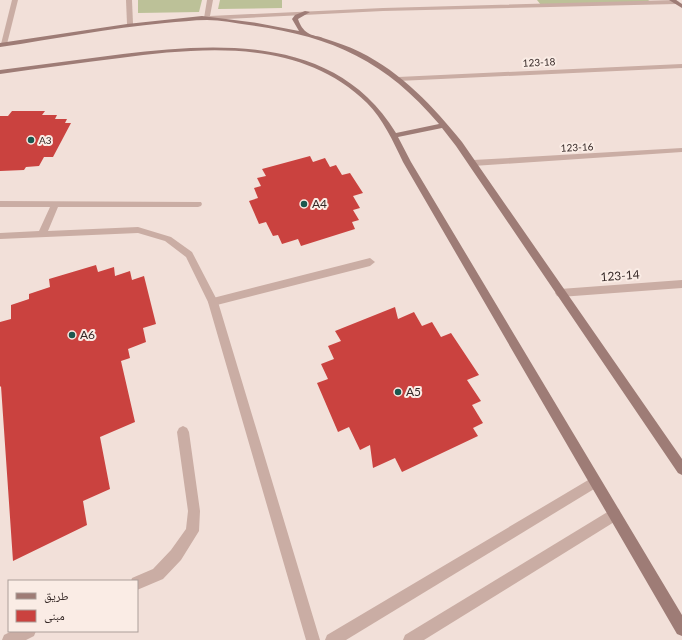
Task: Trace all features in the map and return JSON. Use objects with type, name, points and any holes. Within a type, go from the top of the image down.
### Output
[{"type":"street","points":[[15,0],[2,44],[130,24],[377,7],[534,7],[674,1],[682,6]]},
{"type":"street","points":[[129,0],[130,24]]},
{"type":"street","points":[[207,18],[210,0]]},
{"type":"street","points":[[528,0],[534,7]]},
{"type":"street","points":[[307,12],[296,16],[295,19],[299,28],[308,35]]},
{"type":"street","points":[[207,18],[261,24],[308,35],[363,56],[398,79],[444,125],[473,163],[560,294],[682,469]]},
{"type":"street","points":[[0,72],[172,49],[214,48],[261,52],[285,56],[309,64],[343,80],[372,104],[394,136],[411,168],[682,629]]},
{"type":"street","name":"123-18","points":[[398,79],[682,66]]},
{"type":"street","points":[[394,136],[444,125]]},
{"type":"street","name":"123-16","points":[[473,163],[682,150]]},
{"type":"street","points":[[0,204],[198,204]]},
{"type":"street","points":[[42,234],[55,205]]},
{"type":"street","points":[[0,236],[138,230],[168,239],[189,255],[212,302],[313,640]]},
{"type":"street","points":[[212,302],[370,262]]},
{"type":"street","name":"123-14","points":[[560,294],[682,284]]},
{"type":"street","points":[[138,583],[158,574],[176,555],[192,531],[194,511],[183,432]]},
{"type":"street","points":[[332,640],[595,482]]},
{"type":"street","points":[[410,640],[614,514]]},
{"type":"street","points":[[9,640],[27,632]]},
{"type":"green space","points":[[138,0],[202,0],[199,12],[138,13]]},
{"type":"green space","points":[[220,0],[282,0],[282,8],[218,9]]},
{"type":"green space","points":[[537,0],[648,0],[651,2],[541,5]]},
{"type":"building","name":"A3","points":[[12,111],[45,111],[42,115],[57,115],[55,119],[67,119],[65,123],[71,123],[53,157],[44,157],[39,166],[26,167],[24,170],[0,171],[0,116],[8,116]]},
{"type":"building","name":"A4","points":[[310,156],[313,162],[325,158],[330,167],[336,165],[342,175],[350,173],[363,193],[353,196],[360,208],[353,210],[359,220],[352,222],[355,229],[301,246],[298,239],[282,244],[278,235],[273,236],[266,222],[259,224],[249,201],[258,198],[254,188],[261,186],[257,178],[266,176],[262,169]]},
{"type":"building","points":[[96,265],[98,272],[114,267],[115,276],[130,271],[132,280],[144,276],[156,324],[143,328],[146,342],[128,349],[130,358],[121,361],[135,422],[100,437],[110,489],[83,501],[87,525],[13,561],[1,386],[0,387],[0,322],[11,319],[11,305],[29,299],[29,294],[50,287],[49,279]]},
{"type":"building","name":"A5","points":[[395,307],[398,319],[414,312],[422,326],[432,322],[441,337],[451,333],[479,375],[467,380],[481,401],[472,405],[483,423],[473,428],[478,436],[402,472],[395,458],[373,468],[370,445],[360,450],[349,427],[338,432],[317,383],[328,379],[321,364],[334,359],[328,346],[341,341],[335,331]]},
{"type":"place","name":"A3","points":[[31,140]]},
{"type":"place","name":"A4","points":[[304,204]]},
{"type":"place","name":"A6","points":[[72,335]]},
{"type":"place","name":"A5","points":[[398,392]]}]
